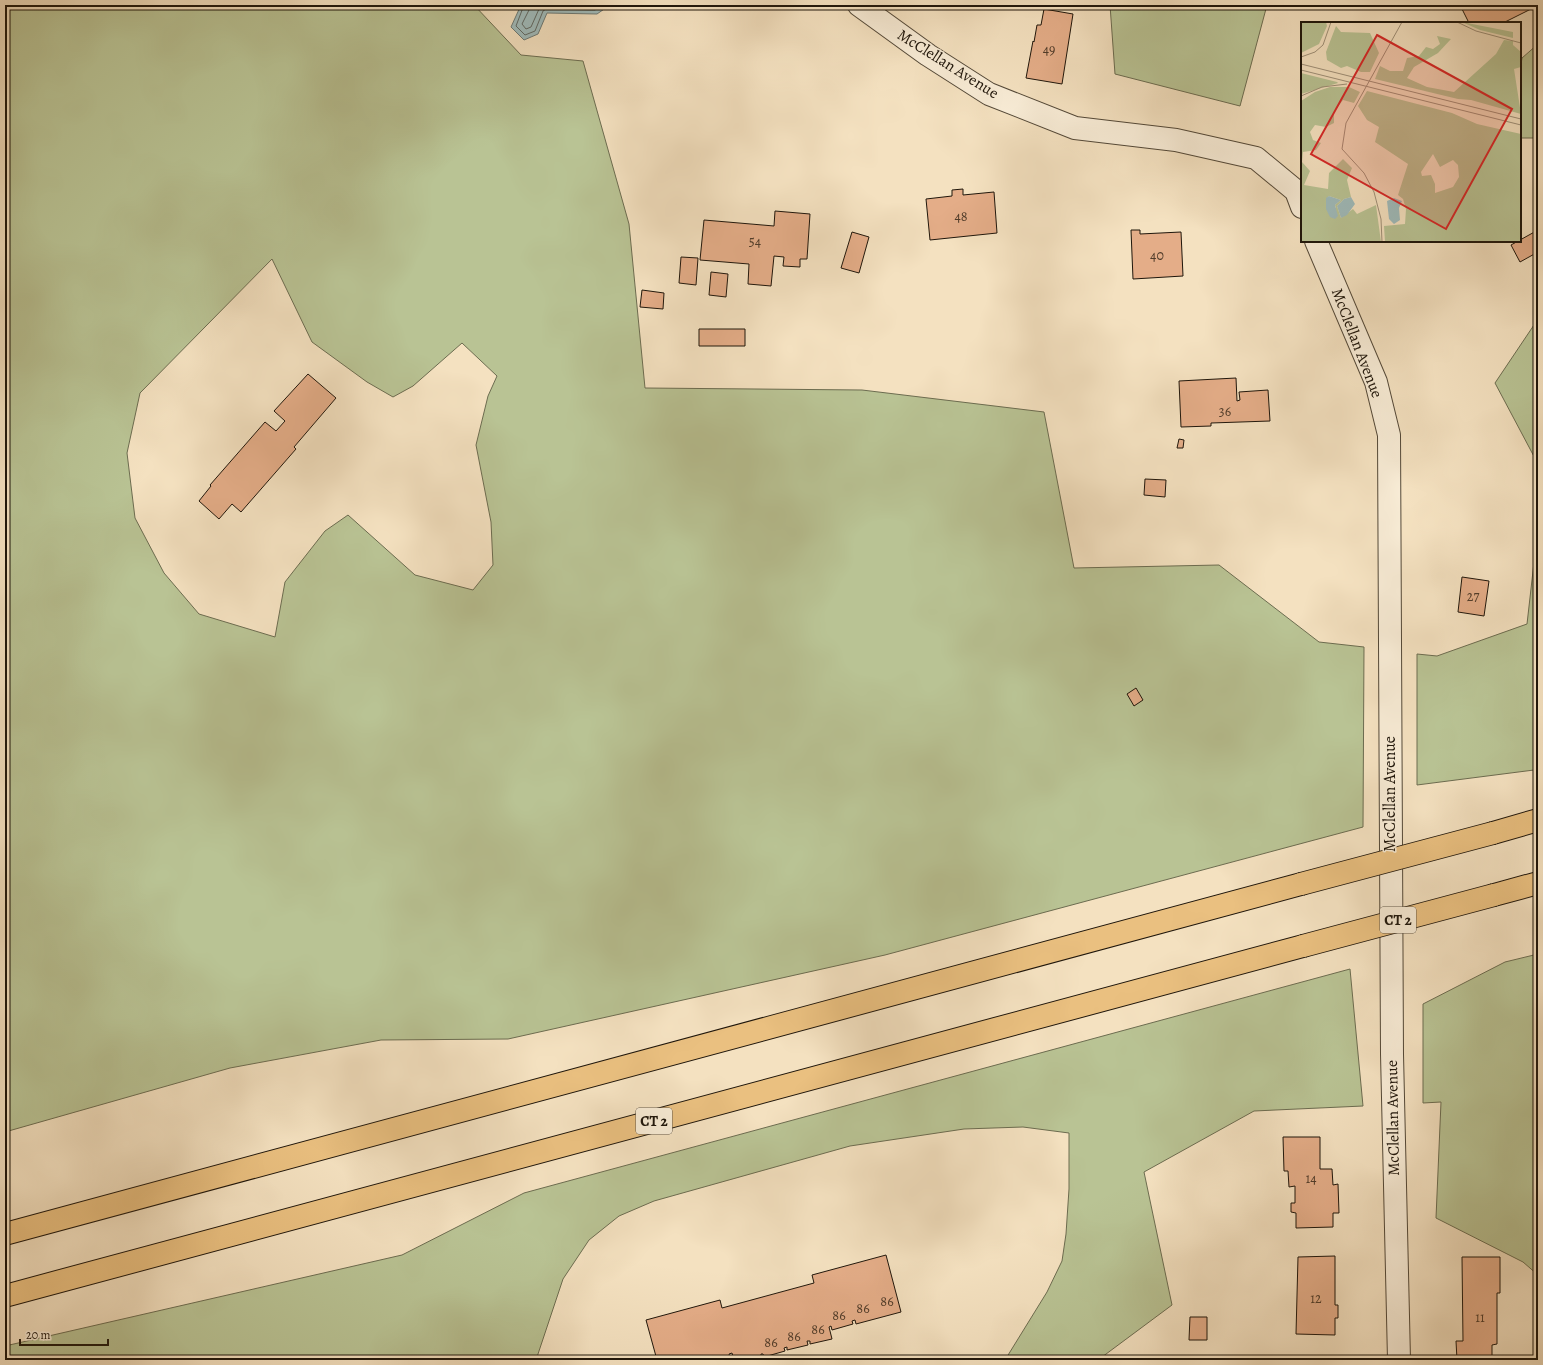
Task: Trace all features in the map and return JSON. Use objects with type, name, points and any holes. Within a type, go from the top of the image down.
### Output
[{"type":"highway","points":[[1497,832],[1538,808]]},
{"type":"highway","points":[[5,1234],[1538,820]]},
{"type":"highway","name":"CT 2","points":[[5,1296],[1538,883]]},
{"type":"street","name":"McClellan Avenue","points":[[859,5],[928,55],[989,94],[1075,128],[1176,140],[1256,158],[1296,191],[1301,204]]},
{"type":"street","name":"McClellan Avenue","points":[[1316,242],[1376,382],[1388,435],[1392,1046],[1399,1360]]},
{"type":"green space","points":[[5,5],[474,5],[521,55],[583,61],[629,224],[645,388],[862,390],[1044,412],[1074,568],[1219,565],[1319,642],[1364,647],[1363,827],[885,955],[508,1039],[381,1040],[230,1068],[5,1132]],"holes":[[[272,259],[312,342],[367,382],[393,397],[413,386],[462,343],[497,376],[488,396],[476,445],[491,522],[493,565],[473,590],[415,575],[348,515],[325,531],[285,582],[275,637],[199,614],[164,573],[135,518],[127,453],[140,393]]]},
{"type":"green space","points":[[1110,5],[1267,5],[1240,106],[1115,74]]},
{"type":"green space","points":[[1538,44],[1538,138],[1521,138],[1522,58]]},
{"type":"green space","points":[[1538,319],[1538,464],[1495,383]]},
{"type":"green space","points":[[1538,527],[1538,767],[1534,770],[1417,785],[1417,654],[1437,656],[1527,624]]},
{"type":"green space","points":[[1538,954],[1538,1275],[1523,1262],[1436,1218],[1441,1102],[1423,1103],[1423,1004],[1505,962]]},
{"type":"green space","points":[[1350,969],[1363,1106],[1254,1111],[1144,1172],[1172,1305],[1098,1360],[1005,1360],[1047,1292],[1062,1261],[1066,1234],[1069,1189],[1069,1133],[1023,1127],[964,1129],[850,1146],[654,1201],[619,1216],[589,1240],[563,1279],[536,1360],[5,1360],[5,1346],[402,1255],[524,1193]]},
{"type":"water","points":[[521,5],[610,5],[597,14],[547,13],[538,34],[524,40],[511,27]]},
{"type":"building","points":[[1460,5],[1529,5],[1531,9],[1505,22],[1468,22]]},
{"type":"building","points":[[1044,9],[1073,14],[1062,84],[1026,78],[1037,25],[1041,25]]},
{"type":"building","points":[[963,189],[963,195],[994,192],[997,233],[930,240],[926,199],[952,196],[952,190]]},
{"type":"building","points":[[775,211],[810,214],[807,259],[800,259],[800,267],[783,266],[784,257],[774,256],[771,286],[748,284],[749,264],[700,260],[704,220],[774,226]]},
{"type":"building","points":[[1131,230],[1140,230],[1140,234],[1181,232],[1183,276],[1133,279]]},
{"type":"building","points":[[1538,230],[1538,252],[1520,262],[1511,245],[1516,242],[1521,242],[1521,239]]},
{"type":"building","points":[[852,232],[869,237],[859,273],[841,268]]},
{"type":"building","points":[[681,257],[698,258],[696,285],[679,283]]},
{"type":"building","points":[[711,272],[728,274],[726,297],[709,295]]},
{"type":"building","points":[[642,290],[664,293],[663,309],[640,307]]},
{"type":"building","points":[[699,329],[745,329],[745,346],[699,346]]},
{"type":"building","points":[[308,374],[336,398],[294,447],[296,449],[241,512],[232,504],[219,519],[199,501],[211,486],[210,485],[265,422],[276,431],[285,421],[274,411]]},
{"type":"building","points":[[1236,378],[1237,401],[1240,400],[1239,392],[1268,390],[1270,421],[1211,423],[1211,426],[1181,427],[1179,381]]},
{"type":"building","points":[[1179,439],[1184,440],[1183,448],[1177,448]]},
{"type":"building","points":[[1145,479],[1166,480],[1165,497],[1144,495]]},
{"type":"building","points":[[1462,577],[1489,581],[1484,616],[1458,612]]},
{"type":"building","points":[[1136,688],[1143,700],[1134,706],[1127,694]]},
{"type":"building","points":[[1283,1137],[1320,1137],[1320,1169],[1332,1169],[1333,1185],[1338,1184],[1339,1213],[1333,1213],[1333,1227],[1296,1228],[1296,1213],[1291,1212],[1291,1203],[1295,1203],[1295,1186],[1289,1187],[1288,1171],[1284,1171]]},
{"type":"building","points":[[886,1255],[901,1312],[856,1324],[855,1320],[852,1321],[853,1324],[832,1330],[831,1326],[829,1327],[832,1339],[810,1344],[810,1341],[807,1341],[808,1345],[787,1350],[787,1347],[784,1348],[785,1351],[764,1357],[763,1354],[761,1354],[761,1357],[752,1360],[734,1360],[732,1353],[729,1354],[730,1357],[720,1360],[657,1360],[646,1320],[720,1300],[722,1308],[814,1283],[812,1275]]},
{"type":"building","points":[[1335,1256],[1335,1305],[1338,1305],[1338,1318],[1335,1318],[1335,1335],[1296,1334],[1298,1257]]},
{"type":"building","points":[[1462,1257],[1500,1257],[1500,1293],[1497,1293],[1497,1344],[1492,1345],[1492,1360],[1457,1360],[1456,1341],[1463,1341]]},
{"type":"building","points":[[1190,1317],[1207,1317],[1207,1340],[1189,1340]]}]
